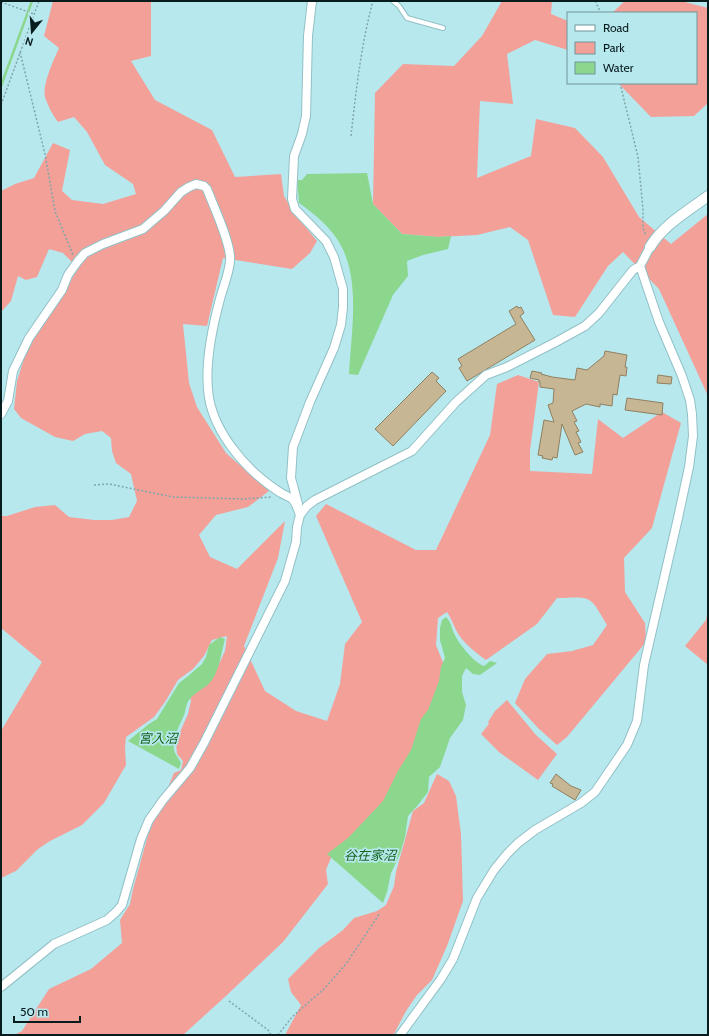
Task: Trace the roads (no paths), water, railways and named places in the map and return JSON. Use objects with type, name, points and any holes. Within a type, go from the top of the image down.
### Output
[{"type":"street","points":[[300,515],[291,478],[293,447],[310,402],[334,348],[341,325],[343,307],[343,289],[334,257],[323,237],[295,209],[292,200],[294,156],[302,134],[306,116],[308,36],[312,1]]},
{"type":"street","points":[[1,414],[8,401],[13,370],[30,338],[62,290],[68,275],[76,263],[85,253],[103,244],[143,229],[188,187],[196,184],[204,186],[207,189],[229,252],[230,261],[215,315],[210,344],[208,366],[209,395],[213,413],[223,432],[238,454],[257,475],[282,494],[293,499],[300,515]]},
{"type":"street","points":[[1,987],[54,944],[107,920],[122,905],[141,839],[149,820],[163,800],[190,768],[285,581],[296,542],[297,527],[300,515],[307,506],[315,500],[412,451],[456,402],[486,375],[507,367],[585,326],[599,312],[633,270],[640,266],[655,239],[663,230],[708,196]]},
{"type":"street","points":[[400,1035],[453,959],[477,898],[502,859],[518,843],[535,830],[581,804],[595,792],[627,745],[637,721],[644,665],[689,467],[693,436],[690,400],[682,376],[659,322],[640,266]]},
{"type":"lane","points":[[393,1],[399,6],[407,18],[442,28]]},
{"type":"water","points":[[367,173],[373,204],[402,234],[438,237],[451,236],[448,249],[423,255],[407,261],[408,276],[393,295],[358,375],[349,374],[353,305],[350,270],[345,254],[337,239],[325,224],[299,203],[297,180],[302,180],[307,174]]},
{"type":"water","name":"谷在家沼","points":[[446,617],[458,641],[466,652],[484,666],[490,661],[497,663],[480,675],[473,674],[466,668],[462,676],[462,692],[466,705],[463,720],[450,738],[440,767],[429,777],[428,792],[408,816],[405,837],[400,854],[391,873],[383,903],[327,854],[348,838],[383,801],[398,771],[411,750],[421,719],[428,710],[439,681],[441,667],[445,658],[440,640],[440,628],[442,620]]},
{"type":"water","name":"宮入沼","points":[[220,637],[225,639],[214,676],[210,683],[191,697],[187,703],[184,715],[176,733],[174,748],[175,753],[181,763],[179,769],[128,741],[157,719],[179,683],[202,664],[206,657],[209,645]]},
{"type":"waterway","points":[[1,86],[32,1]]}]
